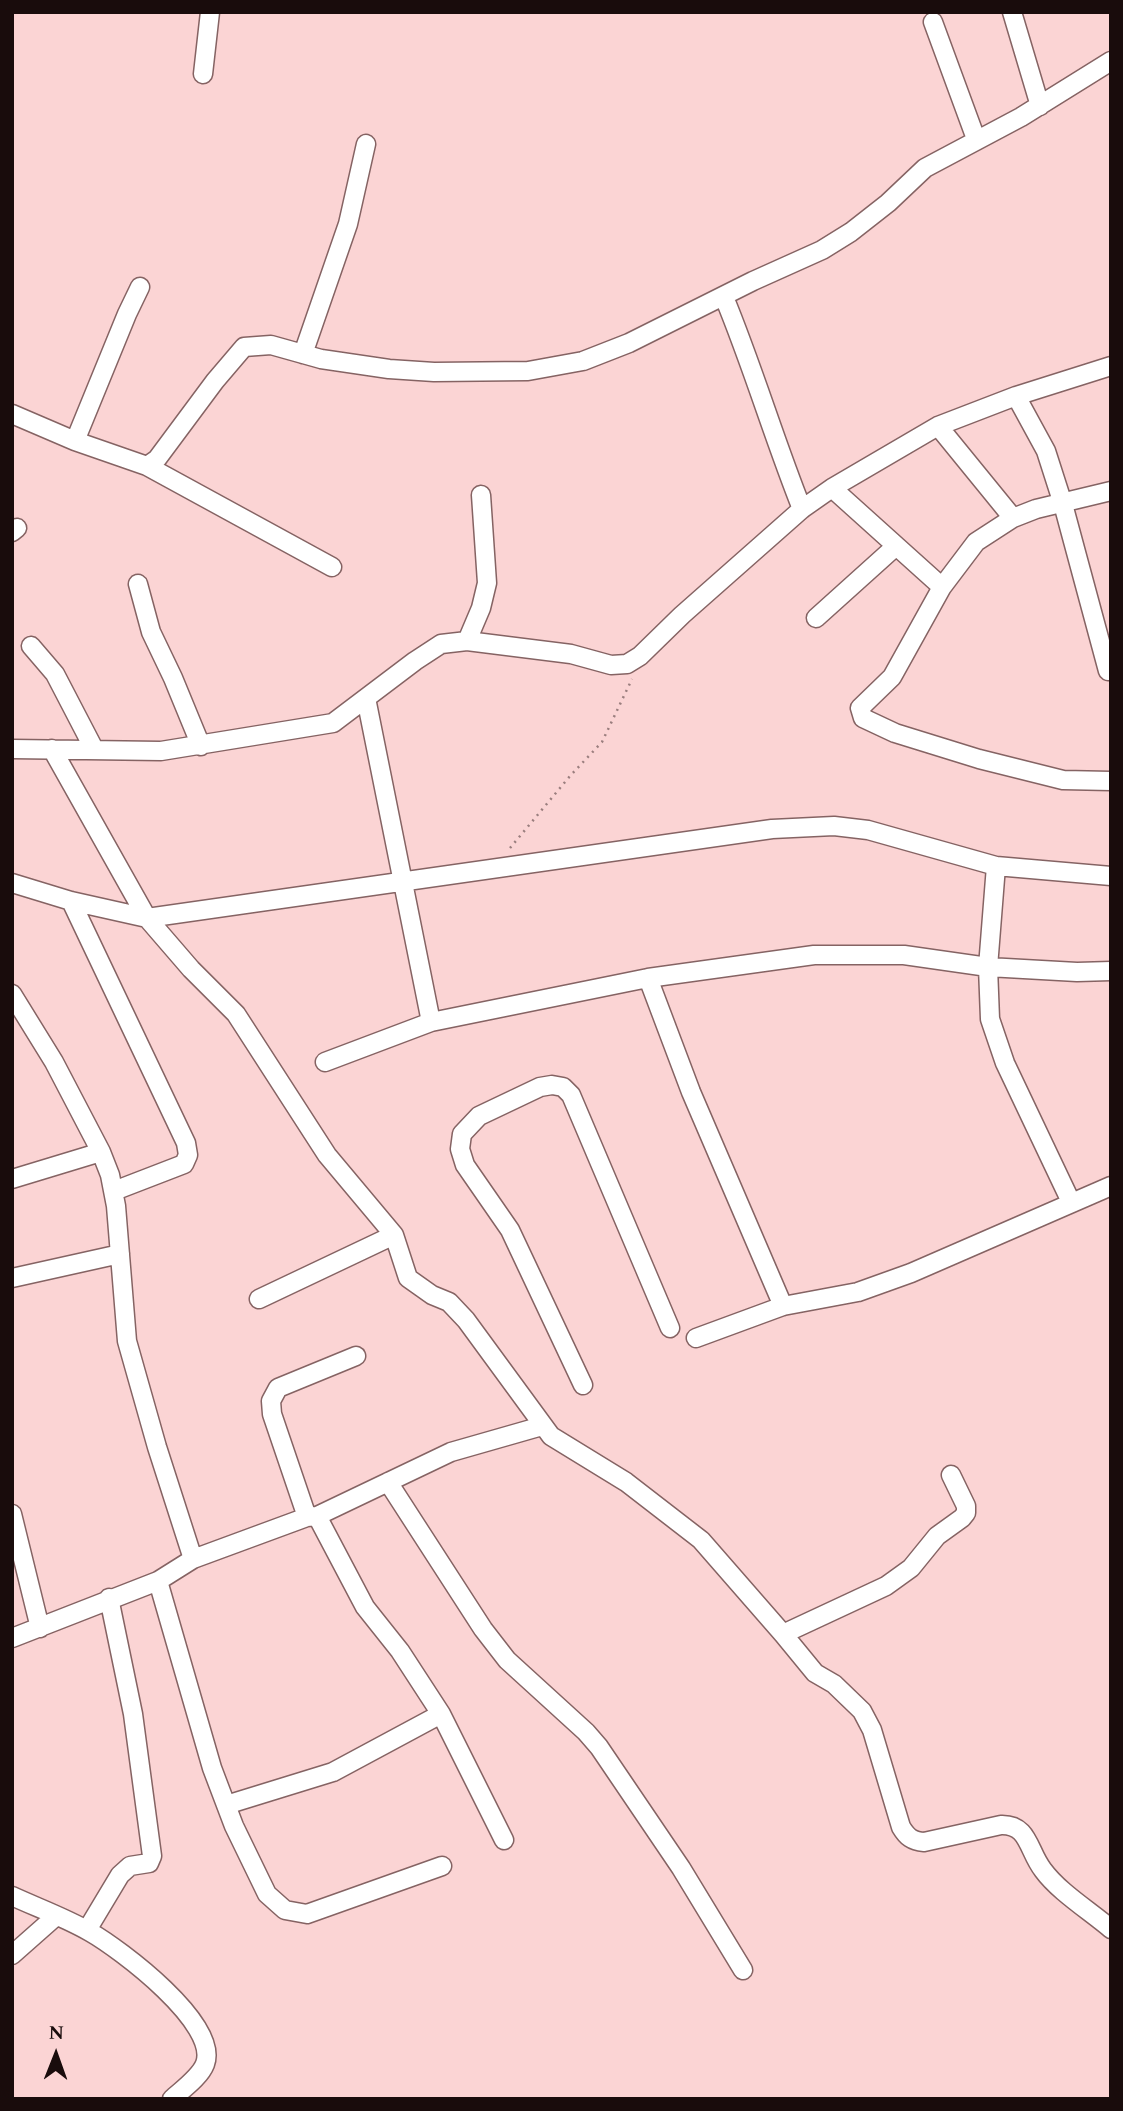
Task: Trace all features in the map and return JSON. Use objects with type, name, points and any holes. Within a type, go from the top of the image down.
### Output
[{"type":"street","points":[[203,74],[209,12]]},
{"type":"street","points":[[1012,12],[1040,106]]},
{"type":"street","points":[[933,22],[976,139]]},
{"type":"street","points":[[147,466],[156,459],[244,347],[271,345],[321,359],[401,370],[475,373],[528,371],[583,361],[606,353],[822,250],[851,232],[888,203],[925,168],[1040,106],[1111,61]]},
{"type":"street","points":[[303,354],[348,224],[366,144]]},
{"type":"street","points":[[75,441],[140,287]]},
{"type":"street","points":[[724,297],[750,358],[775,439],[802,509]]},
{"type":"street","points":[[12,749],[160,751],[333,723],[442,644],[467,641],[571,654],[611,665],[626,664],[640,656],[682,615],[802,509],[832,488],[938,426],[1016,396],[1111,366]]},
{"type":"street","points":[[1016,396],[1046,451],[1108,671]]},
{"type":"street","points":[[12,414],[75,441],[147,466],[332,567]]},
{"type":"street","points":[[938,426],[1013,518]]},
{"type":"street","points":[[832,488],[942,587]]},
{"type":"street","points":[[1111,491],[1035,509],[1013,518],[976,542],[942,587],[892,677],[860,708],[863,718],[895,733],[979,759],[1063,780],[1111,782]]},
{"type":"street","points":[[467,641],[481,608],[487,583],[481,495]]},
{"type":"street","points":[[816,618],[896,546]]},
{"type":"street","points":[[138,584],[151,632],[201,746]]},
{"type":"street","points":[[31,646],[55,674],[94,750]]},
{"type":"street","points":[[366,698],[431,1022]]},
{"type":"street","points":[[52,749],[146,918],[236,1014],[327,1155],[394,1235],[408,1278],[432,1295],[449,1302],[466,1320],[551,1436],[626,1482],[701,1541],[815,1673],[834,1684],[862,1711],[872,1730],[901,1827],[906,1835],[915,1841],[924,1842],[1012,1825],[1021,1830],[1042,1870],[1111,1929]]},
{"type":"street","points":[[12,883],[71,901],[146,918],[772,829],[834,826],[868,830],[996,866],[1111,876]]},
{"type":"street","points":[[996,866],[988,967],[990,1019],[1004,1063],[1071,1202]]},
{"type":"street","points":[[71,901],[186,1143],[188,1155],[184,1164],[114,1191]]},
{"type":"street","points":[[325,1062],[431,1022],[648,978],[814,956],[904,955],[988,967],[1077,972],[1111,971]]},
{"type":"street","points":[[648,978],[691,1093],[783,1306]]},
{"type":"street","points":[[12,993],[54,1062],[101,1152],[114,1191],[127,1341],[193,1559]]},
{"type":"street","points":[[583,1385],[510,1230],[465,1165],[460,1149],[462,1134],[480,1116],[540,1087],[563,1087],[571,1095],[670,1328]]},
{"type":"street","points":[[12,1179],[101,1152]]},
{"type":"street","points":[[696,1338],[783,1306],[858,1292],[911,1273],[1111,1186]]},
{"type":"street","points":[[259,1298],[394,1235]]},
{"type":"street","points":[[12,1278],[120,1254]]},
{"type":"street","points":[[356,1356],[278,1388],[271,1401],[272,1414],[312,1517],[365,1607],[400,1651],[441,1714],[504,1840]]},
{"type":"street","points":[[12,1638],[158,1581],[193,1559],[312,1517],[451,1452],[542,1426]]},
{"type":"street","points":[[783,1634],[886,1586],[911,1568],[937,1536],[966,1513],[966,1506],[951,1475]]},
{"type":"street","points":[[388,1482],[483,1629],[507,1660],[599,1747],[681,1868],[743,1970]]},
{"type":"street","points":[[12,1514],[40,1628]]},
{"type":"street","points":[[158,1581],[212,1768],[233,1826],[267,1894],[285,1910],[307,1914],[442,1866]]},
{"type":"street","points":[[88,1930],[120,1875],[130,1866],[149,1863],[152,1856],[133,1714],[109,1598]]},
{"type":"street","points":[[226,1805],[333,1772],[441,1714]]},
{"type":"street","points":[[12,1896],[88,1930],[122,1951],[184,2008],[198,2027],[206,2049],[205,2064],[172,2099]]},
{"type":"street","points":[[12,1955],[55,1917]]},
{"type":"path","points":[[493,869],[570,776],[602,742],[627,693],[640,656]]}]
